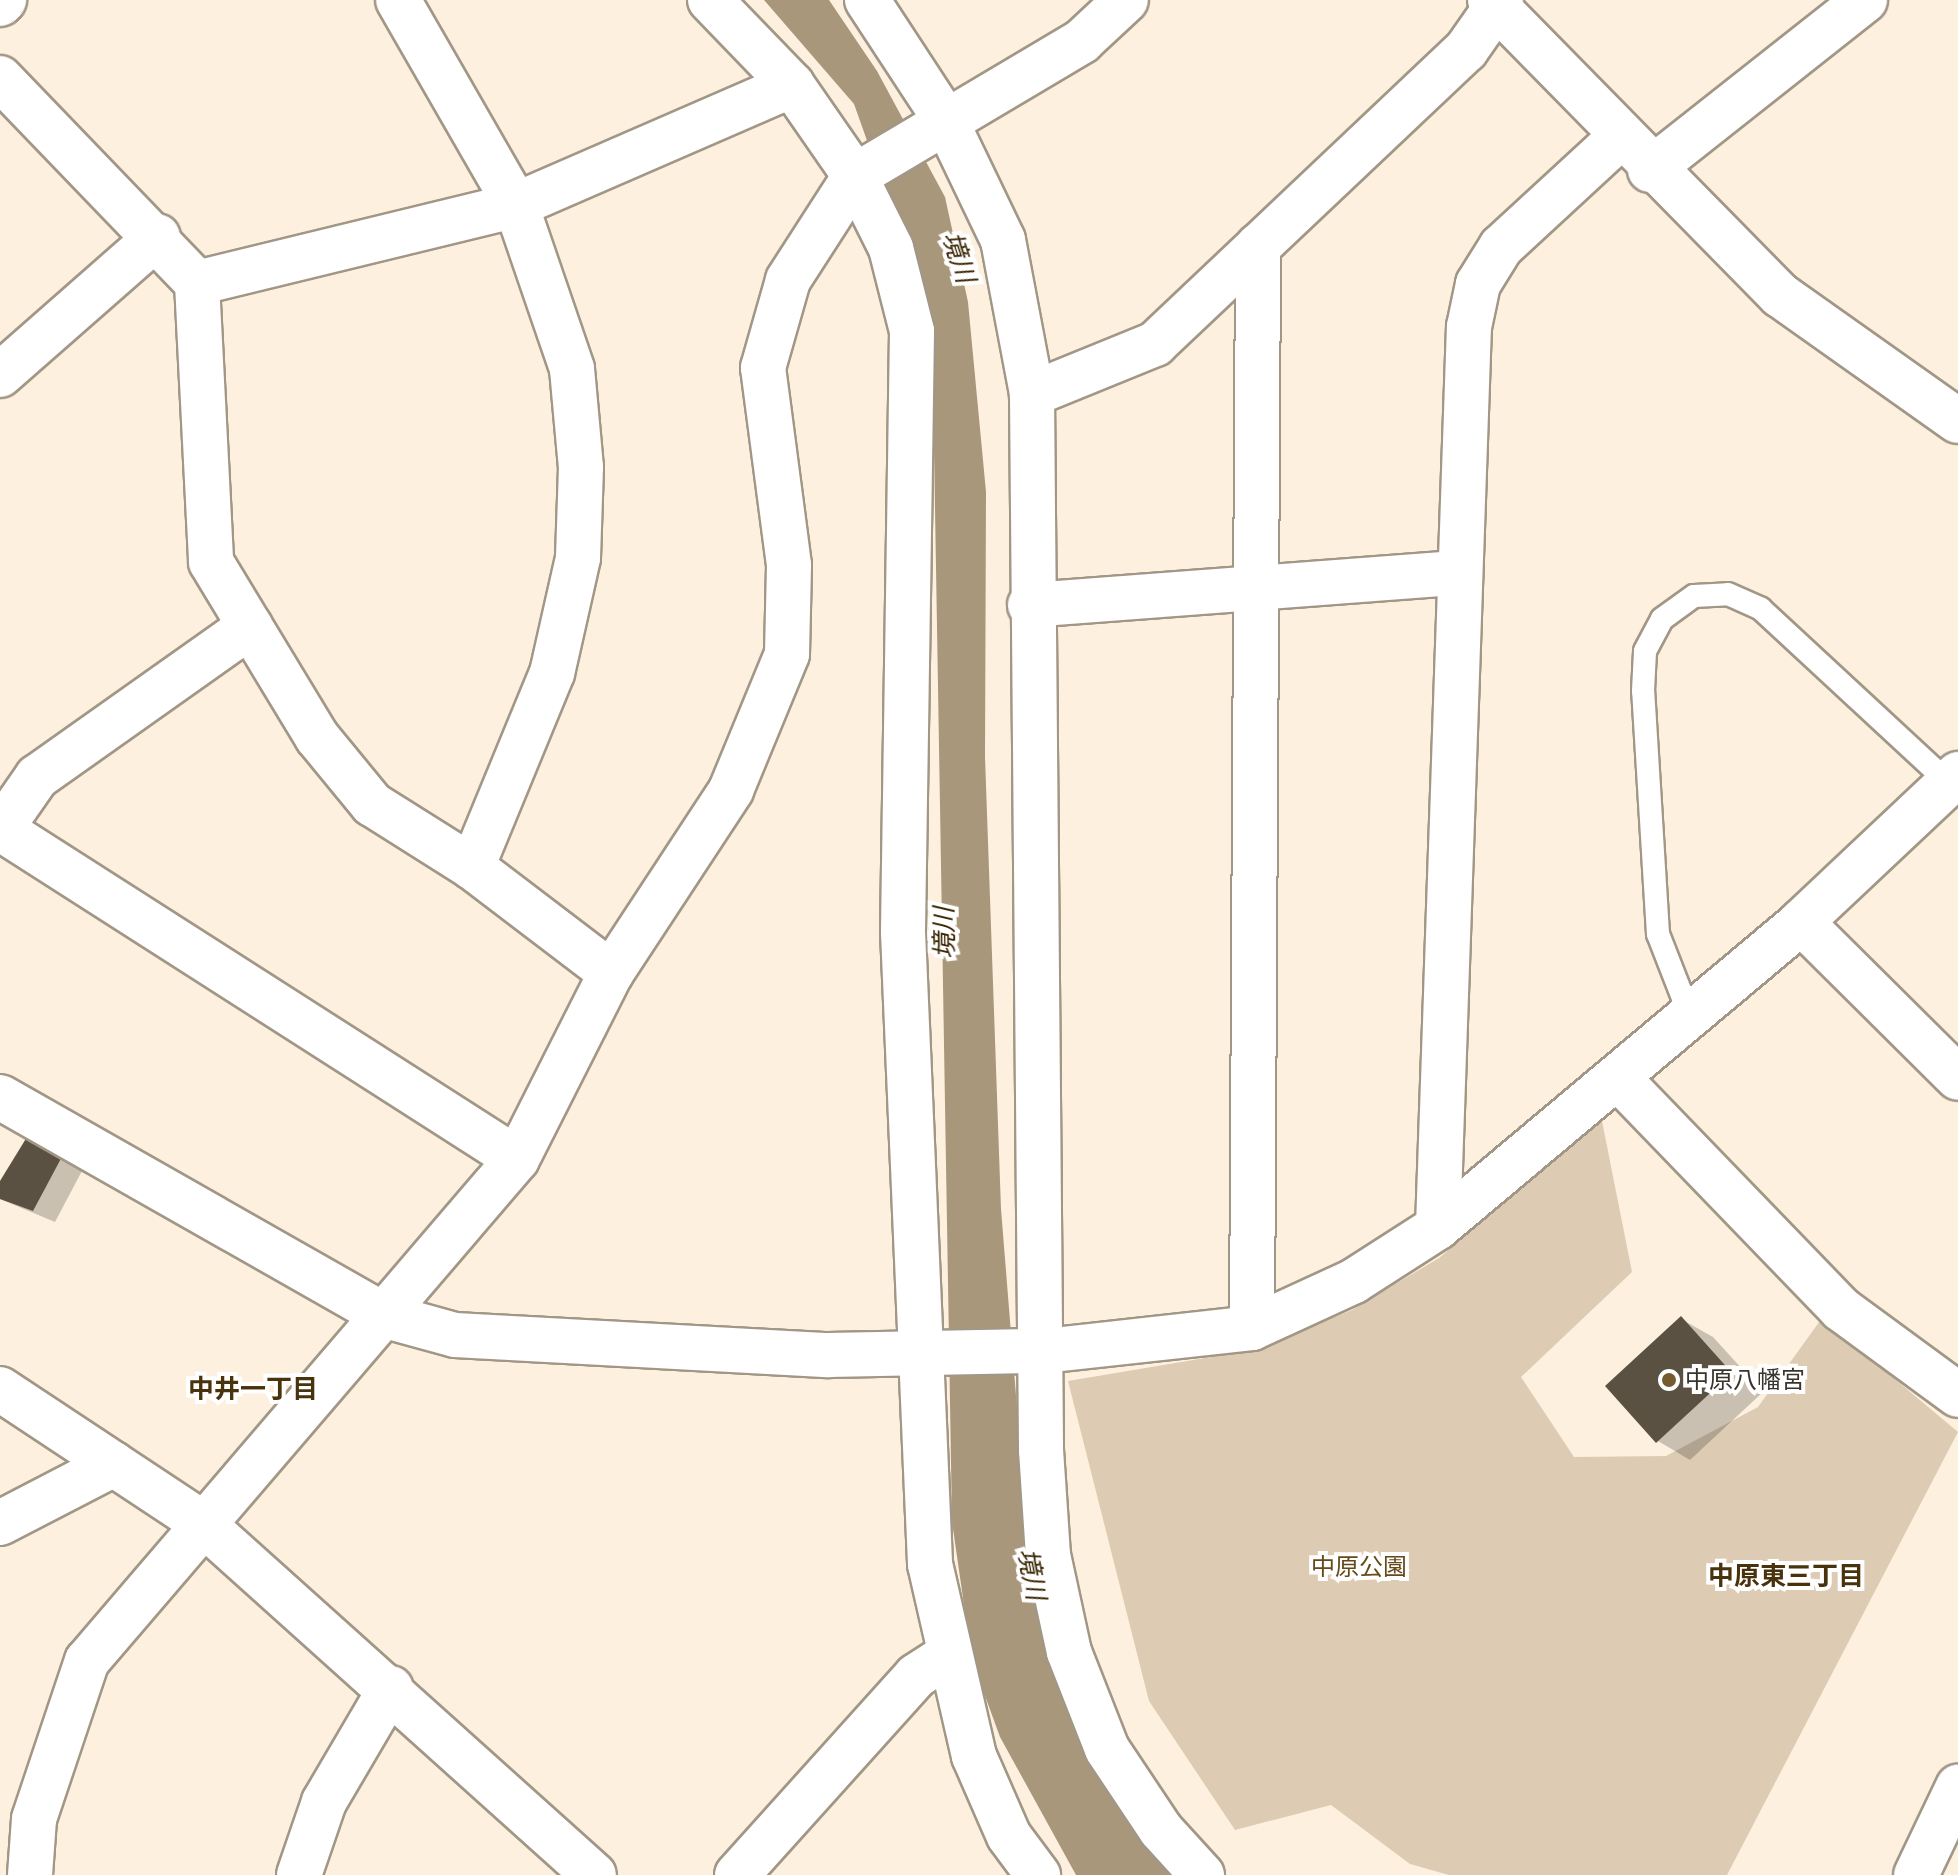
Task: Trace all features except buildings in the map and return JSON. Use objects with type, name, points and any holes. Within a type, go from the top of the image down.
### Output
[{"type":"main road","points":[[0,4],[4,0]]},
{"type":"main road","points":[[398,0],[516,205],[572,369],[581,467],[578,558],[552,673],[472,867]]},
{"type":"main road","points":[[710,0],[792,85],[863,171],[891,248],[912,331],[903,932],[929,1352],[930,1564],[947,1656],[974,1756],[1009,1836],[1038,1875]]},
{"type":"main road","points":[[867,0],[936,127],[1003,240],[1032,394],[1030,605],[1037,1351],[1048,1555],[1069,1652],[1107,1749],[1161,1830],[1202,1875]]},
{"type":"main road","points":[[30,1875],[17,1818],[87,1661],[201,1522],[386,1316],[517,1159],[611,973],[731,790],[787,654],[789,565],[763,368],[788,280],[863,171],[1082,41],[1126,0]]},
{"type":"main road","points":[[1650,170],[1865,0]]},
{"type":"main road","points":[[1032,394],[1155,344],[1466,50],[1496,2],[1650,170],[1780,295],[1958,421]]},
{"type":"main road","points":[[0,78],[158,236],[197,283],[211,562],[317,737],[372,804],[472,867],[611,973]]},
{"type":"main road","points":[[197,283],[516,205],[792,85]]},
{"type":"main road","points":[[1438,1227],[1458,573],[1469,327],[1478,284],[1501,247],[1619,138]]},
{"type":"main road","points":[[0,375],[158,236]]},
{"type":"main road","points":[[1252,1328],[1251,589],[1258,246]]},
{"type":"main road","points":[[1030,605],[1458,573]]},
{"type":"main road","points":[[250,626],[37,777],[0,829],[517,1159]]},
{"type":"main road","points":[[0,1097],[386,1316],[455,1335],[553,1343],[929,1352],[1037,1351],[1252,1328],[1354,1281],[1438,1227],[1801,922],[1954,779]]},
{"type":"main road","points":[[1801,922],[1958,1078]]},
{"type":"main road","points":[[1618,1078],[1841,1309],[1958,1395]]},
{"type":"main road","points":[[0,1389],[201,1522],[391,1688],[594,1875]]},
{"type":"main road","points":[[0,1523],[114,1464]]},
{"type":"main road","points":[[737,1875],[916,1676],[947,1656]]},
{"type":"main road","points":[[299,1875],[324,1802],[391,1688]]},
{"type":"main road","points":[[1916,1875],[1958,1787]]},
{"type":"lane","points":[[1690,1016],[1658,934],[1643,691],[1645,651],[1662,619],[1694,596],[1728,594],[1761,609],[1954,779]]},
{"type":"green space","name":"中原公園","points":[[1602,1121],[1632,1272],[1521,1377],[1574,1457],[1666,1456],[1758,1407],[1822,1318],[1958,1432],[1727,1875],[1449,1875],[1410,1864],[1331,1805],[1235,1830],[1149,1701],[1068,1381],[1253,1350],[1352,1310],[1439,1258]]},
{"type":"water","name":"境川","points":[[764,0],[829,0],[877,71],[945,197],[968,302],[986,492],[985,757],[1001,1209],[1029,1557],[1181,1875],[1076,1875],[1000,1737],[972,1660],[952,1522],[934,448],[916,278],[854,104]]},
{"type":"place","name":"中原八幡宮","points":[[1669,1380]]},
{"type":"district","name":"中井一丁目","points":[[253,1389]]},
{"type":"district","name":"中原東三丁目","points":[[1786,1576]]}]
